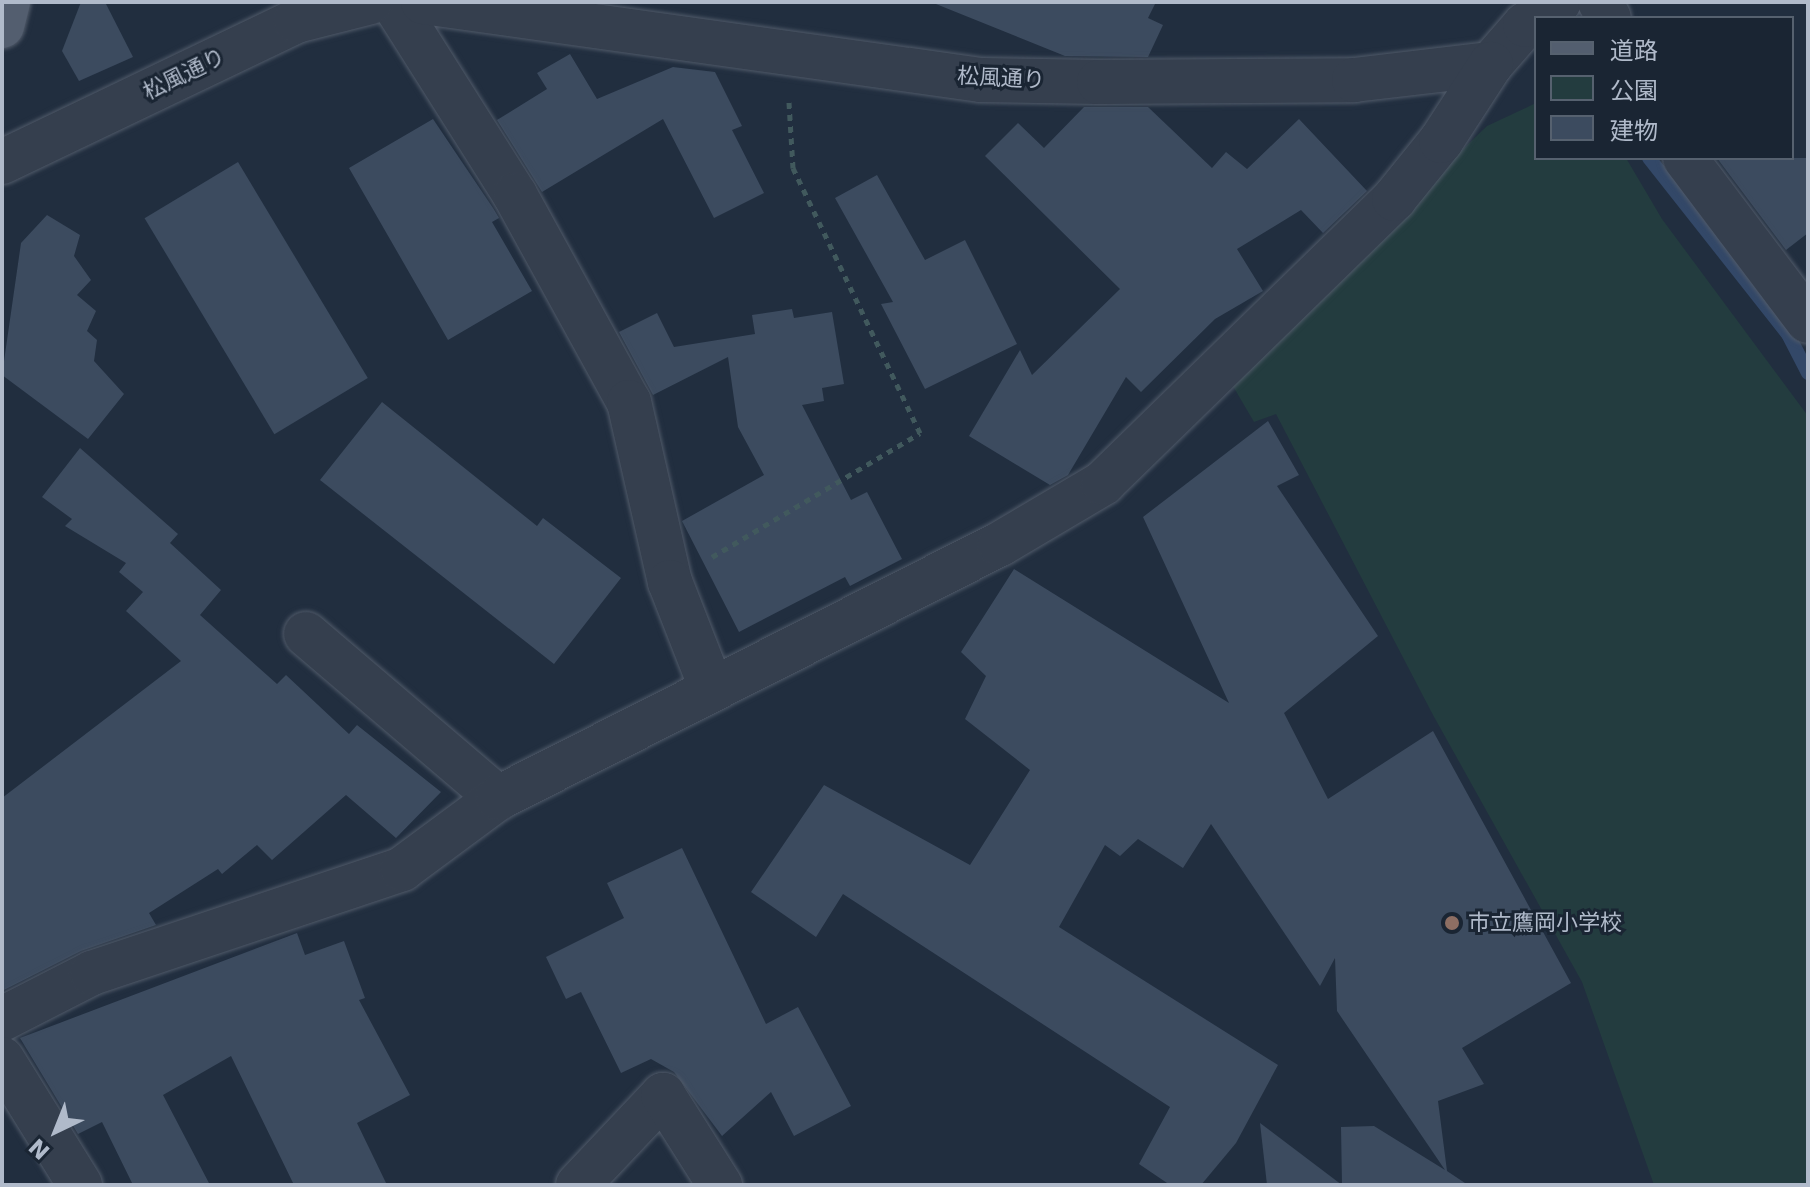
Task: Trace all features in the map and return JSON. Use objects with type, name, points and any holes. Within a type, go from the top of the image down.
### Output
[{"type":"main road","points":[[2,26],[8,2]]},
{"type":"street","name":"松風通り","points":[[2,162],[296,21],[371,2]]},
{"type":"street","points":[[393,2],[515,195],[629,402],[670,582],[711,687]]},
{"type":"street","name":"松風通り","points":[[423,2],[981,80],[1354,80],[1491,64]]},
{"type":"street","points":[[2,1019],[92,973],[402,869],[498,798],[711,687],[1000,544],[1103,483],[1394,199],[1441,141],[1491,64],[1534,21]]},
{"type":"street","points":[[1687,160],[1793,282],[1808,321]]},
{"type":"street","points":[[306,634],[498,798]]},
{"type":"street","points":[[2,1059],[80,1185]]},
{"type":"street","points":[[578,1185],[663,1095],[720,1185]]},
{"type":"path","points":[[670,582],[920,433],[793,168],[787,54]]},
{"type":"green space","points":[[1534,104],[1534,160],[1627,160],[1662,219],[1808,416],[1808,1185],[1654,1185],[1582,982],[1433,715],[1276,414],[1254,422],[1227,376],[1487,126]]},
{"type":"building","points":[[81,2],[105,2],[133,57],[79,81],[62,51]]},
{"type":"building","points":[[931,2],[1156,2],[1148,18],[1163,25],[1148,57],[1065,56]]},
{"type":"building","points":[[570,54],[597,99],[673,67],[715,72],[742,126],[732,130],[764,193],[714,218],[663,119],[542,192],[497,120],[547,89],[537,73]]},
{"type":"building","points":[[1084,107],[1148,107],[1212,168],[1226,152],[1247,169],[1299,119],[1367,191],[1323,233],[1301,210],[1237,249],[1263,291],[1215,319],[1141,392],[1126,377],[1068,475],[1050,485],[969,436],[1020,350],[1032,375],[1120,289],[985,156],[1018,123],[1044,148]]},
{"type":"building","points":[[433,119],[499,218],[492,222],[532,291],[448,340],[349,168]]},
{"type":"building","points":[[1808,158],[1808,233],[1786,250],[1718,160]]},
{"type":"building","points":[[238,162],[368,378],[274,434],[145,218]]},
{"type":"building","points":[[877,175],[925,260],[965,240],[1017,344],[925,389],[881,304],[893,302],[835,198]]},
{"type":"building","points":[[47,215],[80,235],[74,256],[91,280],[77,295],[96,311],[87,331],[97,340],[94,361],[124,394],[88,439],[2,375],[21,243]]},
{"type":"building","points":[[792,309],[794,318],[832,312],[844,384],[822,388],[824,401],[802,405],[851,500],[867,492],[902,559],[850,586],[845,577],[739,632],[682,521],[764,475],[738,427],[728,357],[653,395],[619,332],[657,313],[674,347],[755,334],[752,315]]},
{"type":"building","points":[[382,402],[537,526],[543,518],[621,578],[554,664],[320,480]]},
{"type":"building","points":[[1268,421],[1299,475],[1277,486],[1378,636],[1284,713],[1328,799],[1433,731],[1571,983],[1462,1048],[1484,1084],[1438,1101],[1447,1171],[1468,1185],[1342,1185],[1341,1127],[1374,1126],[1445,1170],[1337,1011],[1335,958],[1320,986],[1211,824],[1183,868],[1138,839],[1120,856],[1105,845],[1059,927],[1278,1065],[1236,1143],[1201,1185],[1170,1185],[1139,1164],[1170,1107],[843,894],[816,937],[751,892],[824,785],[970,865],[1030,770],[965,719],[986,676],[961,652],[1014,569],[1229,703],[1143,517]]},
{"type":"building","points":[[80,448],[178,534],[170,543],[221,590],[200,615],[277,684],[286,675],[349,734],[357,725],[441,792],[396,838],[346,795],[272,860],[257,845],[222,874],[218,869],[149,913],[156,925],[81,951],[2,991],[2,798],[181,661],[126,611],[143,592],[119,572],[126,563],[65,526],[72,519],[42,497]]},
{"type":"building","points":[[682,848],[766,1024],[798,1007],[851,1106],[794,1136],[771,1092],[722,1136],[674,1072],[651,1059],[621,1073],[581,992],[566,999],[546,957],[624,918],[607,883]]},
{"type":"building","points":[[297,933],[305,955],[344,941],[365,998],[359,1000],[410,1095],[357,1123],[387,1185],[294,1185],[231,1056],[163,1095],[210,1185],[133,1185],[102,1122],[78,1134],[20,1038]]},
{"type":"building","points":[[1260,1123],[1342,1185],[1267,1185]]},
{"type":"waterway","points":[[1651,160],[1788,334],[1808,373]]},
{"type":"place","name":"市立鷹岡小学校","points":[[1452,923]]}]
